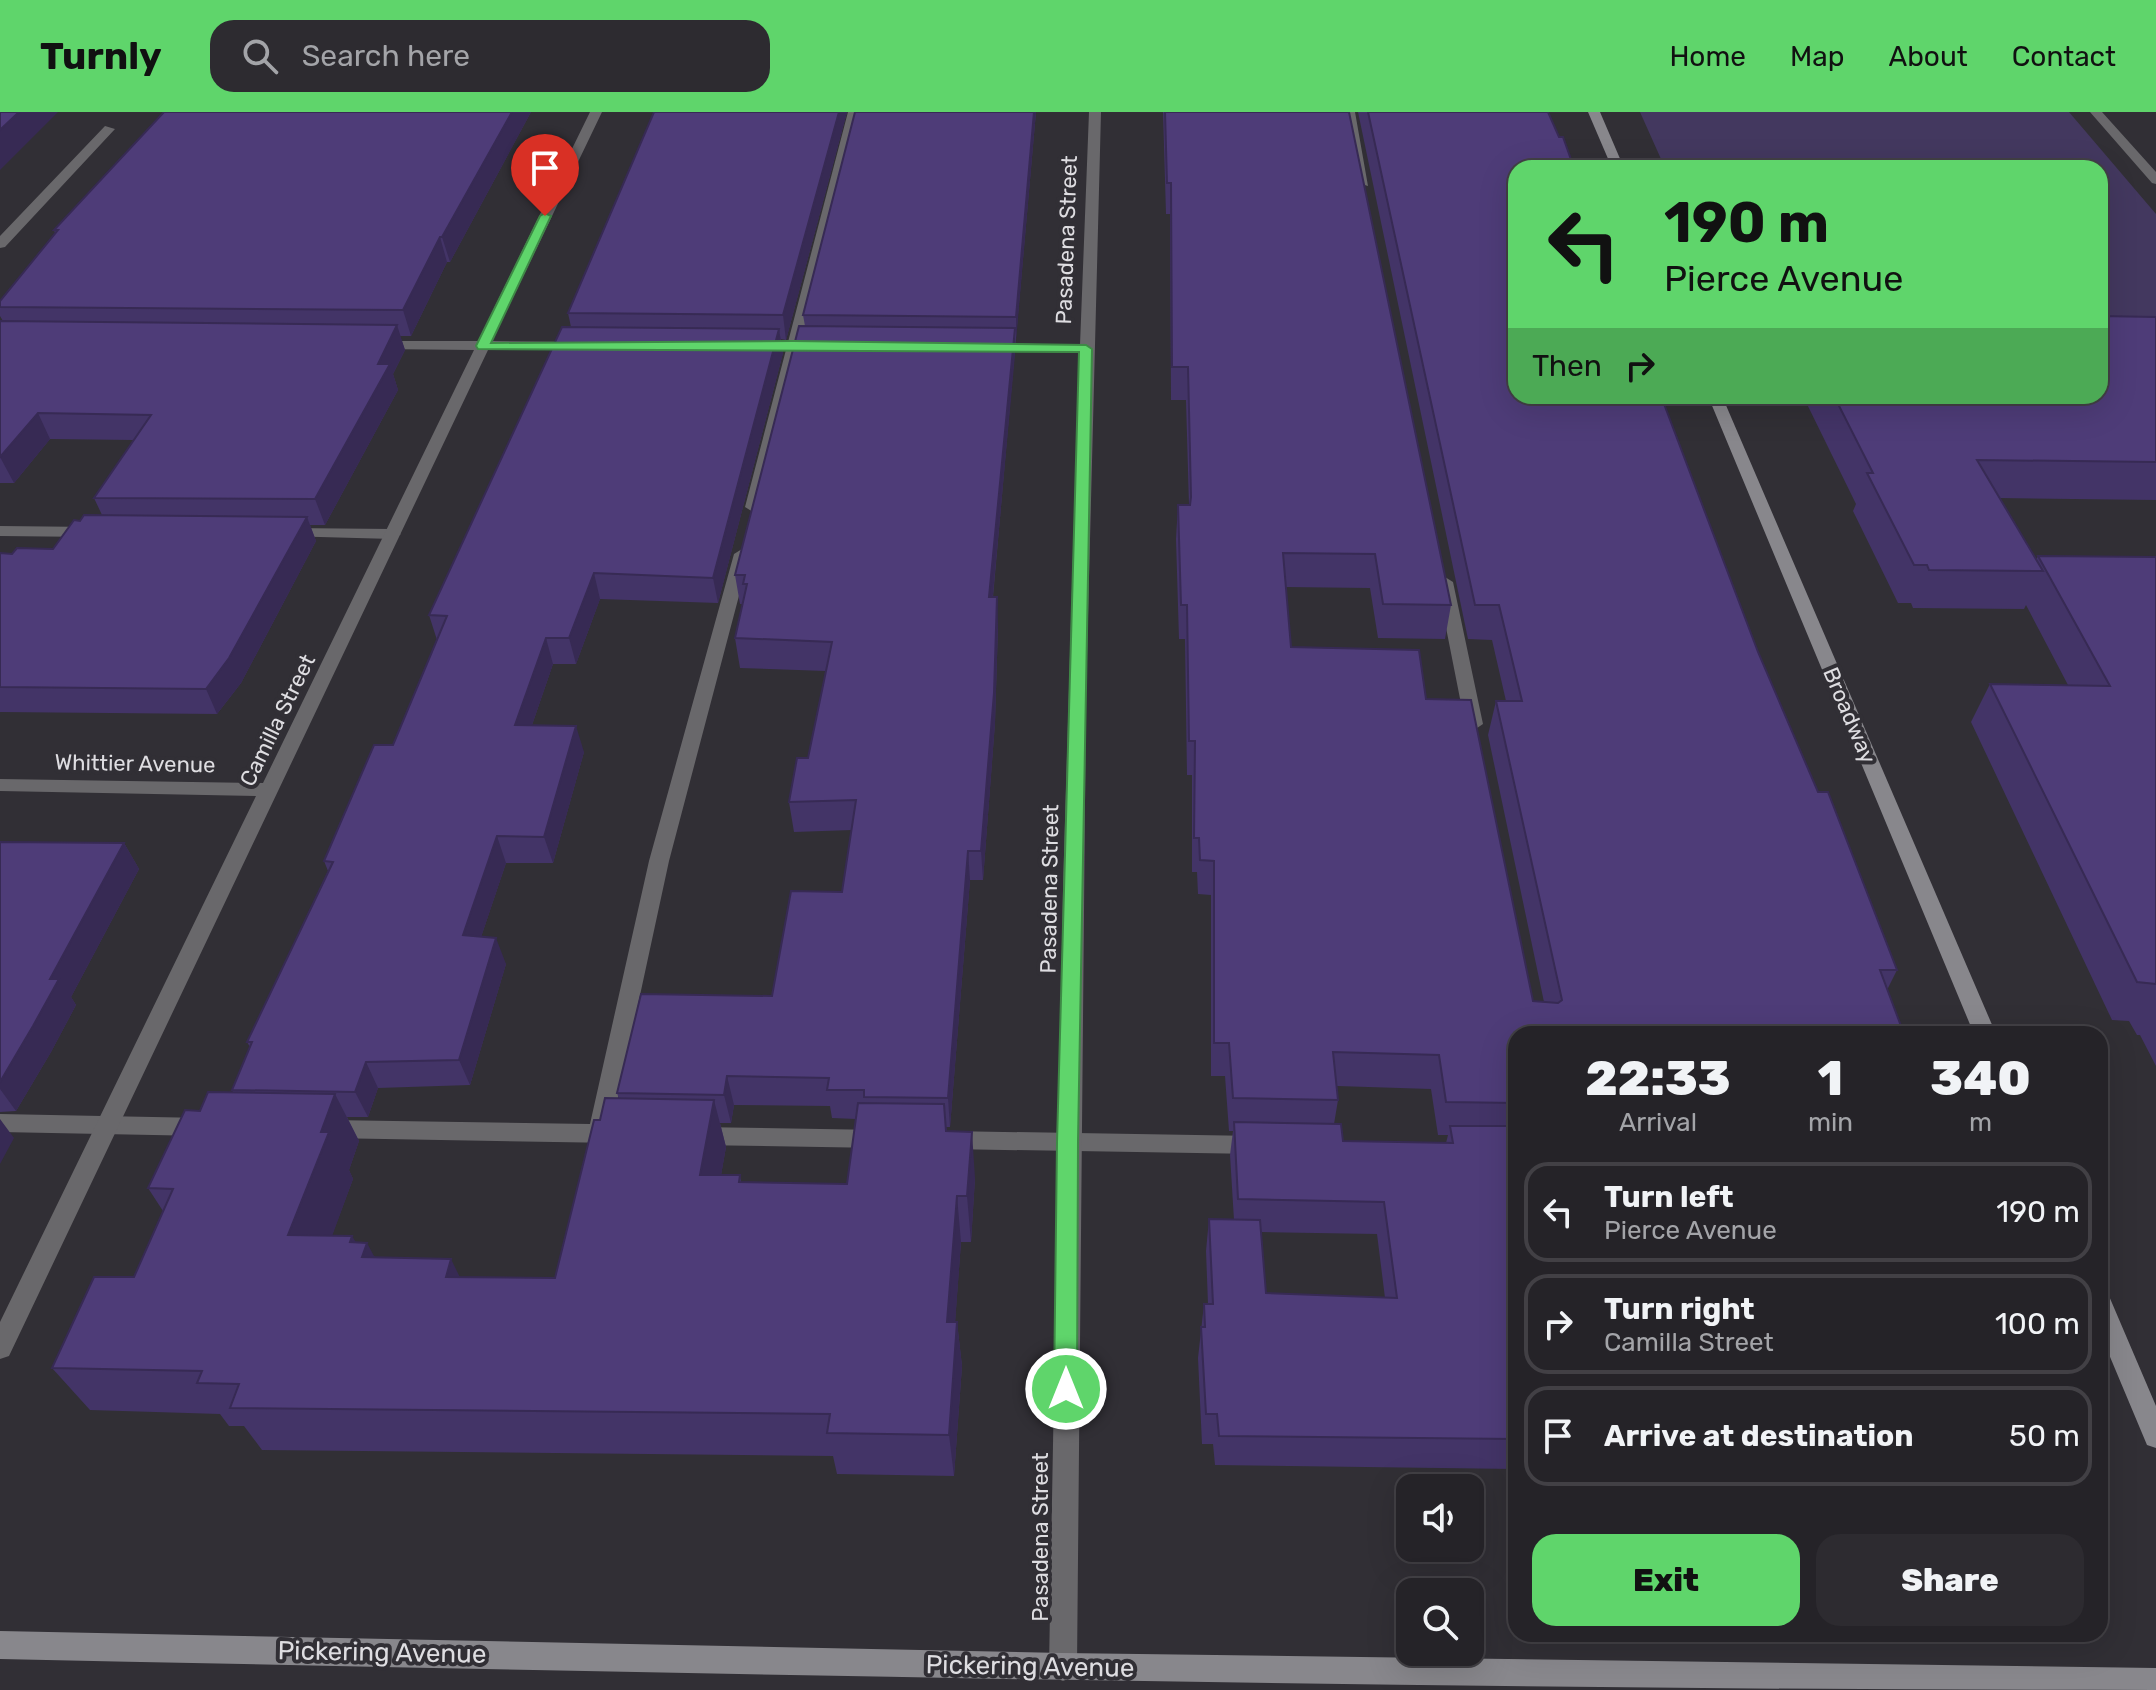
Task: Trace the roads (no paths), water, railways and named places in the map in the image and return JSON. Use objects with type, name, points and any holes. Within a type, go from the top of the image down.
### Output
[{"type":"street","name":"Camilla Street","points":[[0,1348],[596,112]]},
{"type":"street","points":[[599,1134],[659,861],[854,112]]},
{"type":"street","name":"Pasadena Street","points":[[1063,1667],[1068,1142],[1086,349],[1095,112]]},
{"type":"street","points":[[1349,112],[1368,206]]},
{"type":"street","points":[[1594,112],[1615,160]]},
{"type":"street","points":[[2096,112],[2156,180]]},
{"type":"street","points":[[0,244],[109,129]]},
{"type":"street","points":[[358,345],[591,346]]},
{"type":"street","points":[[731,345],[839,345]]},
{"type":"street","points":[[978,347],[1086,349]]},
{"type":"street","name":"Broadway","points":[[1718,404],[1982,1026]]},
{"type":"street","points":[[0,531],[110,532]]},
{"type":"street","points":[[267,533],[393,534]]},
{"type":"street","points":[[1441,565],[1476,737]]},
{"type":"street","name":"Whittier Avenue","points":[[0,785],[270,790]]},
{"type":"street","points":[[0,1123],[219,1127]]},
{"type":"street","points":[[298,1129],[646,1135]]},
{"type":"street","points":[[677,1135],[896,1139]]},
{"type":"street","points":[[927,1140],[1284,1145]]},
{"type":"street","points":[[2108,1323],[2156,1436]]},
{"type":"street","name":"Pickering Avenue","points":[[0,1645],[1063,1667],[2156,1682]]}]
